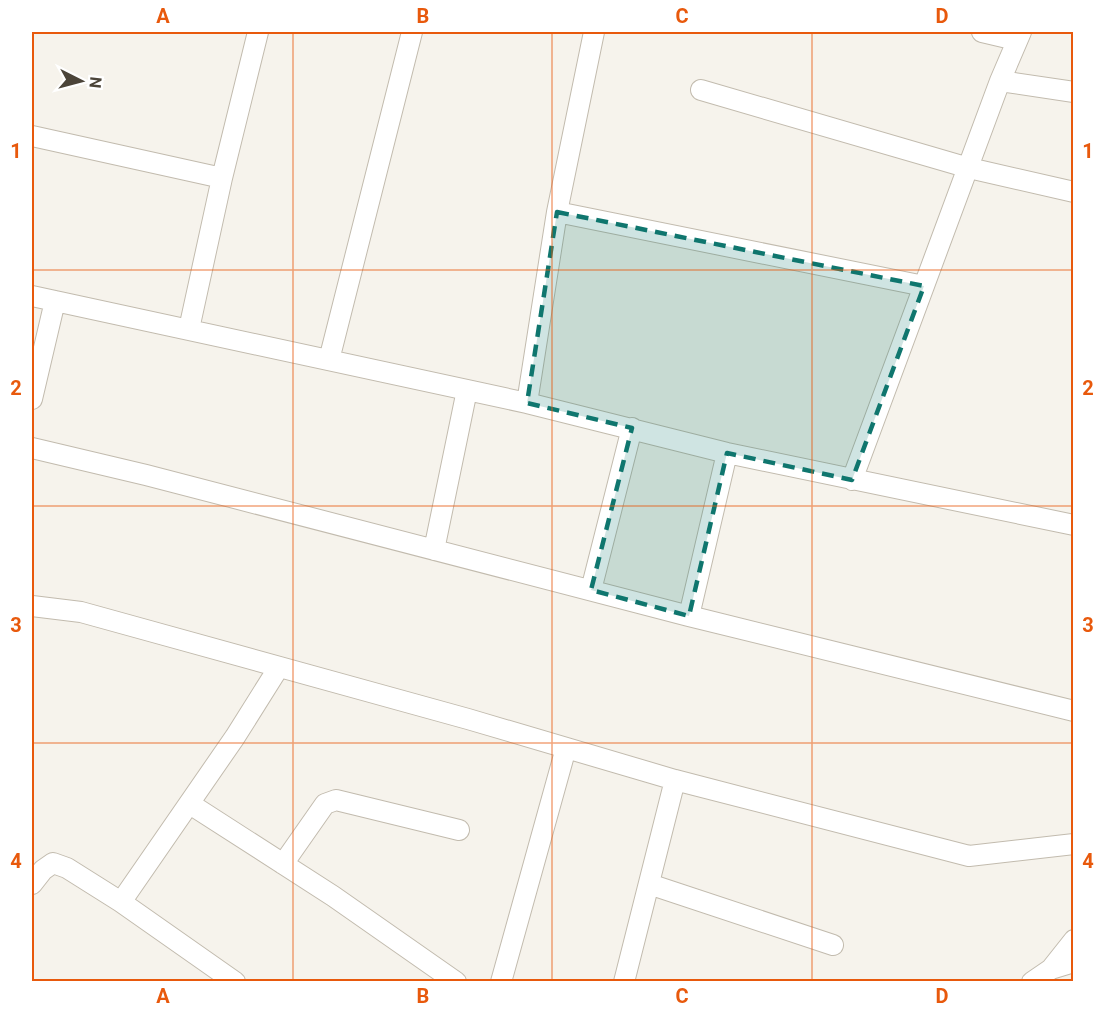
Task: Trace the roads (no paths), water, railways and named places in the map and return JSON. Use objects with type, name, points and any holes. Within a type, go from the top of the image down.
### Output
[{"type":"street","points":[[189,330],[222,178],[258,32]]},
{"type":"street","points":[[329,360],[412,32]]},
{"type":"street","points":[[527,403],[557,212],[594,32]]},
{"type":"street","points":[[852,480],[1018,36],[982,32]]},
{"type":"street","points":[[1000,81],[1074,92]]},
{"type":"street","points":[[701,90],[969,168],[1074,192]]},
{"type":"street","points":[[32,136],[222,178]]},
{"type":"street","points":[[557,212],[924,286]]},
{"type":"street","points":[[32,296],[527,403],[727,453],[1074,525]]},
{"type":"street","points":[[32,399],[55,301]]},
{"type":"street","points":[[434,550],[467,390]]},
{"type":"street","points":[[591,590],[632,428]]},
{"type":"street","points":[[32,448],[146,475],[689,616],[1074,711]]},
{"type":"street","points":[[689,616],[727,453]]},
{"type":"street","points":[[32,606],[81,612],[457,716],[675,780],[969,856],[1074,844]]},
{"type":"street","points":[[121,902],[190,804],[279,667]]},
{"type":"street","points":[[501,981],[566,748]]},
{"type":"street","points":[[624,981],[675,780]]},
{"type":"street","points":[[283,864],[325,804],[336,800],[459,830]]},
{"type":"street","points":[[190,804],[333,896],[456,981]]},
{"type":"street","points":[[32,884],[43,870],[53,863],[68,868],[121,902],[228,979]]},
{"type":"street","points":[[649,884],[833,945]]},
{"type":"street","points":[[1051,969],[1074,940]]},
{"type":"street","points":[[1032,981],[1051,969],[1074,962]]}]
